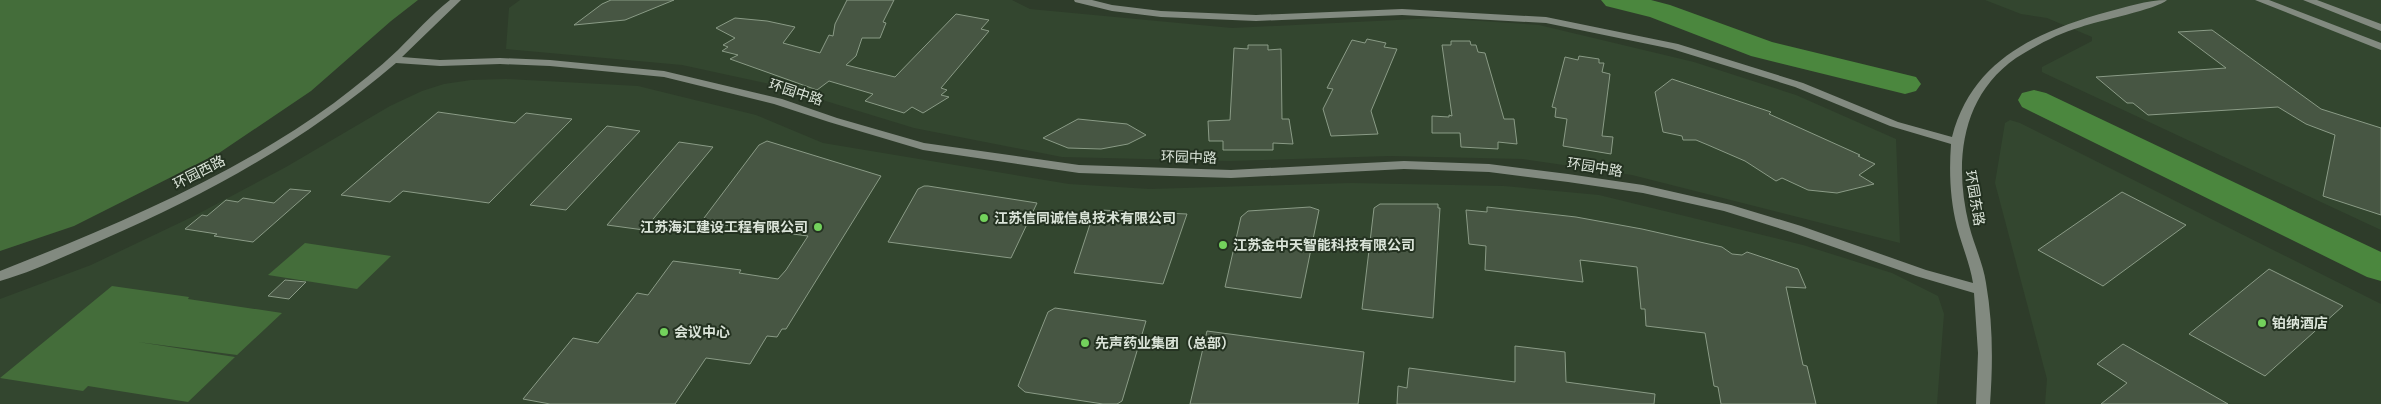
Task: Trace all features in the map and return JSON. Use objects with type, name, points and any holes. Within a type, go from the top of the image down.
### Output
[{"type":"street","points":[[392,60],[456,0]]},
{"type":"street","points":[[1079,0],[1112,8],[1161,14],[1256,18],[1402,12],[1546,20],[1674,46],[1799,85],[1894,124],[1955,142]]},
{"type":"street","name":"环园东路","points":[[1983,404],[1986,365],[1980,290],[1976,266],[1962,222],[1954,177],[1955,142],[1961,121],[1977,90],[2004,61],[2046,37],[2103,16],[2162,0]]},
{"type":"street","points":[[2260,0],[2381,46]]},
{"type":"street","points":[[2308,0],[2381,28]]},
{"type":"street","name":"环园西路","points":[[0,276],[132,222],[216,181],[283,143],[332,109],[392,60]]},
{"type":"street","name":"环园中路","points":[[392,60],[440,63],[500,61],[550,63],[664,74],[778,101],[833,120],[923,146],[1079,169],[1231,174],[1404,165],[1489,168],[1568,178],[1643,189],[1727,208],[1980,290]]},
{"type":"shaded area","points":[[520,0],[1012,0],[1030,9],[1232,28],[1436,18],[1539,25],[1694,62],[1796,95],[1896,139],[1900,243],[1632,175],[1522,159],[1390,156],[1228,161],[1062,157],[914,128],[770,84],[682,65],[506,49],[509,8]]},
{"type":"shaded area","points":[[1985,0],[2381,0],[2381,230],[2042,72],[2042,67],[2092,41],[2092,37],[2047,18],[2021,14]]},
{"type":"shaded area","points":[[506,79],[638,86],[756,115],[823,143],[1069,184],[1150,189],[1351,183],[1504,186],[1599,195],[1803,245],[1892,273],[1938,296],[1944,314],[1937,404],[0,404],[0,299],[91,265],[194,216],[286,167],[390,106],[422,91],[444,84],[471,80]]},
{"type":"shaded area","points":[[2010,120],[2020,123],[2381,304],[2381,404],[2045,404],[2047,379],[1995,183],[2005,123]]},
{"type":"green space","points":[[0,0],[418,0],[311,91],[219,153],[74,226],[0,251]]},
{"type":"green space","points":[[305,243],[391,256],[357,289],[268,275]]},
{"type":"green space","points":[[112,286],[282,313],[237,355],[138,342],[235,357],[188,402],[88,386],[83,391],[0,378]]},
{"type":"building","points":[[611,0],[674,0],[625,20],[574,25],[602,4]]},
{"type":"building","points":[[847,0],[894,0],[883,22],[886,23],[880,38],[862,38],[856,56],[846,65],[895,77],[956,14],[989,20],[981,29],[989,31],[941,88],[947,90],[941,95],[949,97],[923,113],[912,107],[904,113],[865,101],[873,94],[829,81],[817,90],[730,59],[738,55],[722,51],[728,47],[723,45],[735,38],[716,28],[735,18],[767,21],[795,27],[783,43],[820,53],[829,35],[833,36],[835,24]]},
{"type":"building","points":[[2212,30],[2321,109],[2381,128],[2381,215],[2323,196],[2335,135],[2306,124],[2278,107],[2148,115],[2133,103],[2127,103],[2096,77],[2226,68],[2178,32]]},
{"type":"building","points":[[1367,39],[1386,43],[1384,47],[1397,49],[1371,111],[1378,134],[1331,136],[1323,109],[1333,89],[1327,88],[1352,40],[1365,43]]},
{"type":"building","points":[[1451,41],[1470,41],[1471,45],[1476,45],[1478,52],[1485,53],[1504,119],[1514,119],[1517,144],[1498,142],[1498,149],[1461,147],[1460,133],[1432,133],[1432,116],[1452,116],[1442,45],[1451,45]]},
{"type":"building","points":[[1248,45],[1268,45],[1268,50],[1281,49],[1282,119],[1289,119],[1293,144],[1273,143],[1273,150],[1223,150],[1223,141],[1209,141],[1208,121],[1230,120],[1234,48],[1248,49]]},
{"type":"building","points":[[1579,56],[1599,59],[1599,63],[1604,63],[1602,72],[1610,74],[1602,136],[1613,137],[1611,154],[1563,146],[1567,119],[1555,117],[1556,108],[1552,107],[1565,57],[1578,60]]},
{"type":"building","points":[[1672,79],[1771,112],[1769,114],[1860,155],[1858,156],[1875,164],[1859,175],[1874,184],[1837,193],[1808,190],[1782,178],[1776,181],[1745,161],[1696,140],[1683,140],[1682,136],[1663,132],[1655,92]]},
{"type":"building","points":[[438,112],[515,123],[526,113],[572,119],[489,203],[403,191],[390,202],[341,195]]},
{"type":"building","points":[[1078,119],[1127,124],[1146,135],[1128,144],[1101,149],[1068,148],[1043,138]]},
{"type":"building","points":[[607,126],[640,131],[566,210],[530,205]]},
{"type":"building","points":[[767,141],[881,176],[786,329],[782,329],[777,337],[767,336],[750,364],[706,358],[675,404],[550,404],[523,399],[573,338],[598,343],[637,293],[648,295],[673,261],[741,270],[739,273],[778,279],[808,236],[701,222],[759,145]]},
{"type":"building","points":[[679,142],[713,147],[644,230],[607,225]]},
{"type":"building","points":[[924,186],[1037,203],[1011,258],[888,242],[918,189]]},
{"type":"building","points":[[290,189],[311,191],[253,242],[185,229],[202,215],[207,216],[226,200],[238,202],[243,198],[274,203]]},
{"type":"building","points":[[2122,192],[2186,225],[2103,286],[2038,250]]},
{"type":"building","points":[[1380,204],[1438,204],[1438,208],[1440,208],[1433,318],[1362,309],[1374,208]]},
{"type":"building","points":[[1310,207],[1319,210],[1301,298],[1225,287],[1241,217],[1248,211]]},
{"type":"building","points":[[1487,207],[1576,217],[1642,229],[1722,247],[1732,254],[1742,255],[1747,252],[1798,269],[1806,288],[1786,287],[1803,365],[1807,366],[1816,404],[1721,404],[1718,387],[1714,386],[1705,333],[1646,326],[1645,309],[1641,309],[1637,267],[1580,260],[1583,282],[1485,270],[1486,246],[1469,244],[1466,210],[1487,212]]},
{"type":"building","points":[[1100,210],[1187,214],[1163,284],[1074,273],[1093,215]]},
{"type":"building","points":[[2269,269],[2343,306],[2265,376],[2189,334]]},
{"type":"building","points":[[285,280],[306,282],[289,299],[268,296]]},
{"type":"building","points":[[1055,308],[1146,321],[1122,401],[1117,404],[1103,404],[1025,392],[1018,386],[1048,312]]},
{"type":"building","points":[[1207,331],[1364,352],[1358,404],[1190,404]]},
{"type":"building","points":[[2123,344],[2228,404],[2101,404],[2127,383],[2097,364]]},
{"type":"building","points":[[1515,346],[1565,352],[1566,382],[1655,394],[1654,404],[1397,404],[1398,386],[1407,388],[1409,368],[1515,382]]},
{"type":"waterway","points":[[1616,0],[1660,11],[1762,49],[1905,84]]},
{"type":"waterway","points":[[2034,100],[2381,268]]},
{"type":"place","name":"江苏信同诚信息技术有限公司","points":[[984,218]]},
{"type":"place","name":"江苏海汇建设工程有限公司","points":[[818,227]]},
{"type":"place","name":"江苏金中天智能科技有限公司","points":[[1223,245]]},
{"type":"place","name":"铂纳酒店","points":[[2262,323]]},
{"type":"place","name":"会议中心","points":[[664,332]]},
{"type":"place","name":"先声药业集团（总部）","points":[[1085,343]]}]
